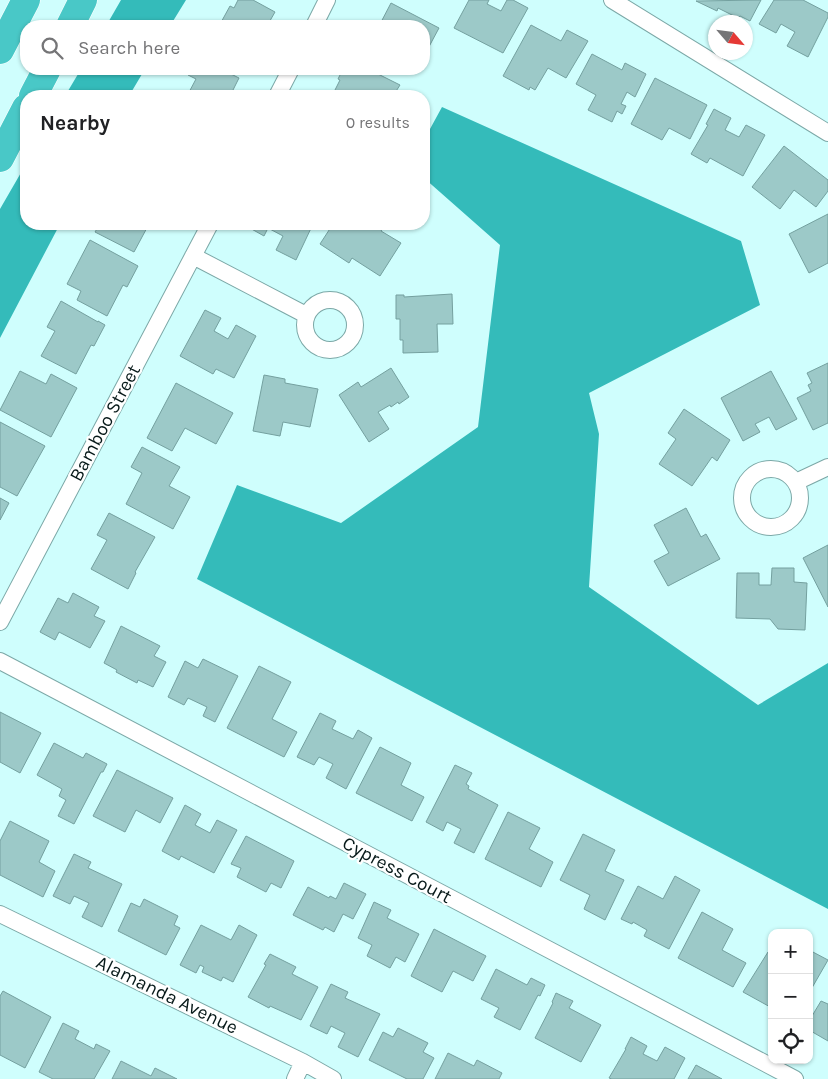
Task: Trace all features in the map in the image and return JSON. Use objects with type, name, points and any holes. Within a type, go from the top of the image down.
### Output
[{"type":"highway","points":[[0,50],[26,0]]},
{"type":"highway","points":[[73,20],[83,0]]},
{"type":"highway","points":[[36,90],[44,75]]},
{"type":"highway","points":[[0,158],[20,120]]},
{"type":"street","points":[[317,20],[327,0]]},
{"type":"street","points":[[612,0],[828,133]]},
{"type":"street","points":[[280,90],[288,75]]},
{"type":"street","name":"Bamboo Street","points":[[0,622],[207,230]]},
{"type":"street","points":[[193,256],[306,314]]},
{"type":"street","points":[[796,482],[828,466]]},
{"type":"street","name":"Cypress Court","points":[[0,661],[795,1079]]},
{"type":"street","name":"Alamanda Avenue","points":[[0,914],[303,1062],[334,1079]]},
{"type":"street","points":[[295,1079],[303,1062]]},
{"type":"water","points":[[121,0],[186,0],[174,20],[109,20]]},
{"type":"water","points":[[77,75],[141,75],[133,90],[69,90]]},
{"type":"water","points":[[442,107],[741,241],[760,305],[589,393],[599,434],[589,587],[758,705],[828,663],[828,909],[197,579],[237,485],[341,523],[478,427],[500,245],[430,183],[430,129]]},
{"type":"water","points":[[20,174],[20,230],[57,230],[0,338],[0,209]]},
{"type":"building","points":[[238,0],[253,0],[275,12],[270,20],[222,20],[230,6],[234,8]]},
{"type":"building","points":[[469,0],[489,0],[487,4],[501,11],[507,0],[513,0],[528,8],[503,53],[454,28]]},
{"type":"building","points":[[761,0],[753,15],[732,15],[718,8],[717,11],[696,1]]},
{"type":"building","points":[[774,0],[803,0],[828,13],[828,17],[808,57],[787,46],[795,32],[781,24],[776,33],[759,24]]},
{"type":"building","points":[[391,3],[424,20],[382,20]]},
{"type":"building","points":[[430,23],[439,28],[430,45]]},
{"type":"building","points":[[531,25],[561,41],[567,30],[588,41],[566,78],[548,68],[535,90],[530,87],[529,90],[503,76]]},
{"type":"building","points":[[592,54],[622,70],[625,63],[646,74],[635,97],[627,92],[621,104],[626,106],[622,114],[617,111],[612,122],[588,110],[596,95],[576,84]]},
{"type":"building","points":[[188,75],[233,75],[239,78],[233,90],[190,90],[196,79]]},
{"type":"building","points":[[340,75],[380,75],[400,85],[397,90],[335,90],[340,80],[338,79]]},
{"type":"building","points":[[655,78],[707,105],[690,139],[669,128],[662,140],[631,124]]},
{"type":"building","points":[[714,109],[731,118],[725,130],[739,137],[746,125],[765,135],[743,176],[710,158],[707,163],[691,154],[708,125],[706,124]]},
{"type":"building","points":[[784,146],[828,180],[828,191],[816,207],[794,190],[780,209],[752,187]]},
{"type":"building","points":[[828,214],[828,263],[809,273],[789,234]]},
{"type":"building","points":[[96,230],[146,230],[134,252],[95,232]]},
{"type":"building","points":[[253,230],[267,230],[264,236]]},
{"type":"building","points":[[272,230],[310,230],[296,260],[276,250],[283,236]]},
{"type":"building","points":[[329,230],[382,230],[401,243],[380,276],[352,258],[349,263],[320,244]]},
{"type":"building","points":[[90,240],[138,266],[127,287],[123,285],[107,316],[77,300],[81,291],[67,284]]},
{"type":"building","points":[[452,294],[453,324],[437,324],[438,352],[403,353],[403,340],[400,340],[400,319],[396,319],[396,295],[404,295],[404,297]]},
{"type":"building","points":[[61,301],[105,325],[94,346],[91,345],[76,374],[41,356],[55,331],[47,327]]},
{"type":"building","points":[[205,310],[221,318],[214,331],[228,339],[236,325],[256,336],[234,378],[216,369],[213,374],[180,356]]},
{"type":"building","points":[[828,363],[828,423],[813,430],[797,398],[811,391],[808,385],[812,383],[807,373]]},
{"type":"building","points":[[391,368],[409,397],[399,404],[398,402],[391,407],[390,405],[378,412],[389,429],[369,442],[339,395],[358,382],[361,387]]},
{"type":"building","points":[[20,371],[46,384],[51,374],[77,388],[51,437],[0,410]]},
{"type":"building","points":[[771,371],[797,419],[776,430],[769,417],[755,424],[760,432],[743,441],[721,398]]},
{"type":"building","points":[[264,375],[285,379],[285,383],[318,389],[310,427],[283,422],[280,436],[253,431]]},
{"type":"building","points":[[176,383],[233,413],[216,444],[185,428],[172,451],[147,438]]},
{"type":"building","points":[[684,409],[730,440],[717,461],[712,457],[692,486],[659,464],[676,439],[668,433]]},
{"type":"building","points":[[0,422],[45,446],[17,496],[0,487]]},
{"type":"building","points":[[142,447],[180,467],[169,486],[190,497],[173,529],[126,504],[142,473],[131,467]]},
{"type":"building","points":[[0,498],[9,503],[0,520]]},
{"type":"building","points":[[686,508],[701,537],[706,534],[720,559],[668,586],[654,561],[669,553],[654,525]]},
{"type":"building","points":[[109,513],[155,537],[135,572],[128,589],[91,569],[107,540],[97,535]]},
{"type":"building","points":[[828,545],[828,607],[803,558]]},
{"type":"building","points":[[772,568],[794,568],[794,582],[807,583],[805,630],[778,629],[770,619],[736,618],[737,573],[759,573],[759,585],[771,585]]},
{"type":"building","points":[[73,593],[99,607],[94,616],[105,621],[90,648],[59,632],[55,640],[40,632],[58,598],[68,603]]},
{"type":"building","points":[[121,626],[160,646],[154,656],[166,662],[153,687],[138,680],[137,683],[104,663]]},
{"type":"building","points":[[203,659],[238,676],[215,722],[203,716],[207,707],[188,698],[184,705],[168,697],[185,661],[198,668]]},
{"type":"building","points":[[259,666],[291,682],[272,719],[297,732],[284,757],[227,728]]},
{"type":"building","points":[[0,712],[41,733],[20,773],[0,762]]},
{"type":"building","points":[[320,713],[336,721],[332,729],[353,739],[358,730],[372,738],[346,789],[326,778],[333,764],[319,757],[314,765],[297,757]]},
{"type":"building","points":[[54,743],[83,758],[86,753],[107,764],[74,824],[58,816],[66,800],[59,796],[62,789],[37,775]]},
{"type":"building","points":[[380,747],[411,763],[401,785],[424,797],[412,821],[356,793]]},
{"type":"building","points":[[455,765],[472,773],[466,784],[469,786],[468,789],[498,805],[474,853],[454,843],[461,829],[447,822],[443,831],[426,822]]},
{"type":"building","points":[[117,770],[173,798],[160,823],[136,810],[125,832],[93,816]]},
{"type":"building","points":[[185,805],[201,814],[195,825],[210,833],[217,820],[237,830],[214,873],[181,856],[179,860],[162,851]]},
{"type":"building","points":[[508,812],[540,828],[529,849],[553,862],[541,887],[485,859]]},
{"type":"building","points":[[10,821],[49,841],[39,862],[55,871],[43,897],[0,875],[0,841]]},
{"type":"building","points":[[583,834],[615,850],[605,871],[624,880],[605,920],[584,909],[590,895],[560,880]]},
{"type":"building","points":[[246,836],[294,861],[281,888],[271,883],[266,892],[237,877],[241,868],[231,864]]},
{"type":"building","points":[[74,854],[91,862],[88,868],[122,884],[102,927],[82,917],[89,903],[74,896],[70,904],[53,896]]},
{"type":"building","points":[[675,876],[700,890],[669,949],[644,936],[647,930],[633,922],[632,924],[621,919],[638,886],[663,899]]},
{"type":"building","points":[[344,883],[366,894],[353,919],[343,914],[334,932],[325,927],[323,930],[293,915],[308,887],[329,898],[330,896],[336,899]]},
{"type":"building","points":[[144,899],[178,916],[174,925],[180,928],[166,955],[118,931],[131,903],[140,907]]},
{"type":"building","points":[[374,902],[391,910],[387,918],[419,934],[405,962],[396,957],[390,968],[367,956],[372,945],[358,938]]},
{"type":"building","points":[[702,912],[733,929],[722,950],[746,963],[733,987],[678,958]]},
{"type":"building","points":[[201,925],[231,940],[239,925],[257,935],[233,982],[223,977],[221,981],[202,972],[204,967],[200,965],[196,973],[180,965]]},
{"type":"building","points":[[434,929],[486,956],[473,981],[453,971],[442,992],[411,976]]},
{"type":"building","points":[[768,952],[768,1006],[743,992]]},
{"type":"building","points":[[813,952],[828,960],[813,986]]},
{"type":"building","points":[[270,954],[296,967],[292,974],[318,987],[301,1020],[270,1006],[269,1008],[248,997]]},
{"type":"building","points":[[496,969],[527,985],[531,978],[545,985],[520,1030],[494,1017],[499,1008],[481,999]]},
{"type":"building","points":[[331,984],[348,992],[345,998],[380,1014],[358,1057],[338,1047],[345,1033],[331,1026],[327,1034],[310,1026]]},
{"type":"building","points":[[3,991],[51,1017],[25,1068],[0,1055],[0,996]]},
{"type":"building","points":[[556,993],[573,1001],[569,1008],[601,1025],[581,1062],[535,1038],[553,1003]]},
{"type":"building","points":[[821,1001],[828,1004],[828,1041],[813,1032],[813,1014]]},
{"type":"building","points":[[63,1023],[79,1031],[75,1039],[94,1049],[96,1044],[110,1051],[94,1079],[53,1079],[39,1072]]},
{"type":"building","points":[[398,1028],[428,1043],[423,1052],[434,1058],[423,1079],[407,1079],[369,1060],[383,1032],[393,1037]]},
{"type":"building","points":[[631,1037],[647,1046],[643,1054],[657,1061],[665,1047],[685,1058],[674,1079],[609,1078]]},
{"type":"building","points":[[448,1053],[474,1066],[477,1060],[502,1073],[499,1079],[435,1079]]},
{"type":"building","points":[[121,1061],[151,1076],[155,1068],[177,1079],[112,1079]]},
{"type":"building","points":[[696,1065],[722,1079],[688,1079]]}]
